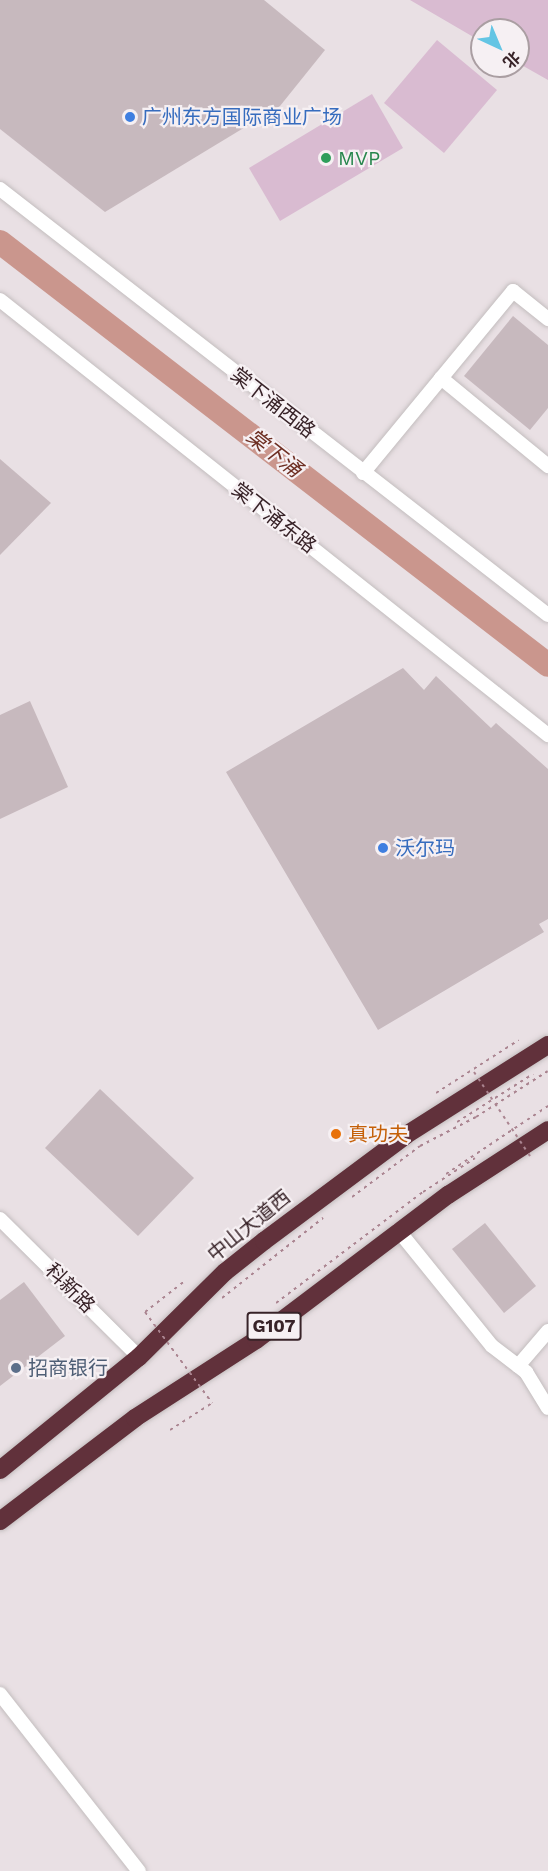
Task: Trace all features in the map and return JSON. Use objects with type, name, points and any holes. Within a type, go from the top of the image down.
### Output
[{"type":"highway","name":"中山大道西","points":[[0,1470],[139,1357],[225,1272],[307,1208],[431,1118],[548,1045]]},
{"type":"highway","name":"G107","points":[[0,1521],[135,1419],[256,1340],[399,1230],[548,1130]]},
{"type":"street","name":"棠下涌西路","points":[[0,189],[548,615]]},
{"type":"street","points":[[363,473],[513,291],[548,319]]},
{"type":"street","name":"棠下涌东路","points":[[0,300],[548,735]]},
{"type":"street","points":[[441,378],[548,466]]},
{"type":"street","name":"科新路","points":[[0,1219],[139,1357]]},
{"type":"street","points":[[399,1230],[492,1346],[518,1366],[548,1408]]},
{"type":"street","points":[[518,1366],[548,1331]]},
{"type":"street","points":[[0,1694],[139,1871]]},
{"type":"path","points":[[436,1093],[474,1072],[519,1040]]},
{"type":"path","points":[[344,1202],[420,1146],[495,1102],[546,1065]]},
{"type":"path","points":[[420,1146],[476,1117],[548,1071]]},
{"type":"path","points":[[474,1072],[532,1159]]},
{"type":"path","points":[[270,1309],[463,1160],[548,1106]]},
{"type":"path","points":[[438,1181],[464,1164]]},
{"type":"path","points":[[221,1299],[326,1215]]},
{"type":"path","points":[[170,1430],[213,1403],[145,1312],[186,1280]]},
{"type":"shaded area","points":[[410,0],[548,0],[548,80],[530,70],[530,18],[470,18],[470,35]]},
{"type":"shaded area","name":"MVP","points":[[437,40],[470,68],[470,78],[483,78],[497,90],[444,153],[384,103]]},
{"type":"shaded area","name":"MVP","points":[[372,94],[403,148],[280,221],[249,168]]},
{"type":"building","name":"广州东方国际商业广场","points":[[0,0],[264,0],[325,50],[280,106],[105,212],[0,129]]},
{"type":"building","points":[[513,316],[548,345],[548,408],[530,430],[464,376]]},
{"type":"building","points":[[0,459],[51,503],[0,555]]},
{"type":"building","name":"沃尔玛","points":[[403,668],[424,690],[436,676],[491,728],[496,723],[548,769],[548,919],[539,924],[544,932],[378,1030],[226,772]]},
{"type":"building","points":[[30,701],[68,787],[0,819],[0,715]]},
{"type":"building","points":[[100,1089],[194,1178],[138,1236],[45,1148]]},
{"type":"building","points":[[485,1223],[536,1286],[504,1313],[452,1249]]},
{"type":"building","points":[[24,1282],[65,1336],[0,1386],[0,1300]]},
{"type":"waterway","name":"棠下涌","points":[[0,242],[548,665]]},
{"type":"place","name":"广州东方国际商业广场","points":[[130,117]]},
{"type":"place","name":"MVP","points":[[326,158]]},
{"type":"place","name":"沃尔玛","points":[[383,848]]},
{"type":"place","name":"真功夫","points":[[336,1134]]},
{"type":"place","name":"招商银行","points":[[16,1368]]}]
